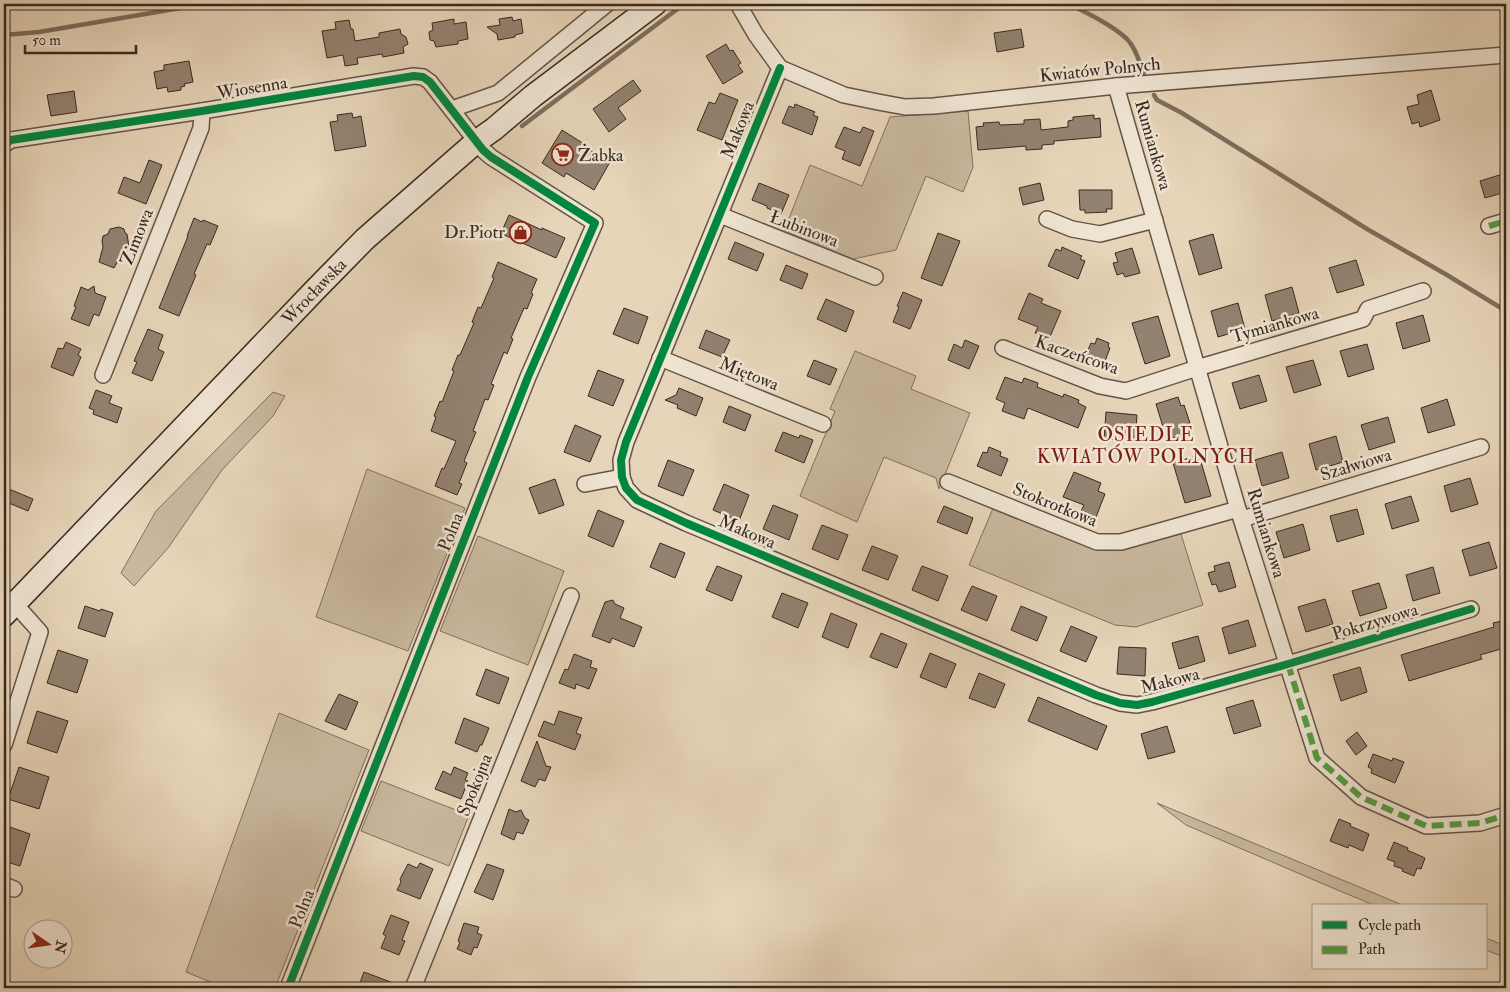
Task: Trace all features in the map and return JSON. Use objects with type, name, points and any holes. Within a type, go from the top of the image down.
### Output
[{"type":"street","points":[[452,110],[498,93],[607,4]]},
{"type":"street","name":"Wrocławska","points":[[9,610],[365,239],[477,141],[532,96],[655,4]]},
{"type":"street","points":[[738,4],[756,35],[780,68]]},
{"type":"street","name":"Kwiatów Polnych","points":[[780,68],[844,95],[905,107],[934,106],[1116,86],[1506,54]]},
{"type":"street","name":"Makowa","points":[[780,68],[626,442],[621,460],[622,477],[626,488],[637,500],[686,524],[1035,670],[1120,703],[1137,705],[1152,702],[1288,664]]},
{"type":"street","name":"Wiosenna","points":[[4,145],[11,140],[414,76],[423,77],[430,82],[477,141]]},
{"type":"street","name":"Rumiankowa","points":[[1116,86],[1240,514],[1317,758],[1361,798],[1426,826],[1480,823],[1506,815]]},
{"type":"street","name":"Zimowa","points":[[103,375],[201,128],[202,111]]},
{"type":"street","name":"Polna","points":[[288,988],[524,387],[595,223],[491,157],[477,141]]},
{"type":"street","name":"Łubinowa","points":[[720,215],[875,277]]},
{"type":"street","points":[[1047,219],[1072,229],[1100,234],[1154,220]]},
{"type":"street","points":[[1488,226],[1506,221]]},
{"type":"street","name":"Tymiankowa","points":[[1197,368],[1363,319],[1368,309],[1423,291]]},
{"type":"street","name":"Kaczeńcowa","points":[[1003,348],[1100,386],[1126,391],[1197,368]]},
{"type":"street","name":"Miętowa","points":[[660,358],[823,424]]},
{"type":"street","name":"Szałwiowa","points":[[1240,514],[1480,447]]},
{"type":"street","points":[[585,484],[622,477]]},
{"type":"street","name":"Stokrotkowa","points":[[948,482],[1097,542],[1121,542],[1240,514]]},
{"type":"street","name":"Spokojna","points":[[413,988],[571,596]]},
{"type":"street","name":"Pokrzywowa","points":[[1288,664],[1471,609]]},
{"type":"street","points":[[4,745],[40,632],[9,610]]},
{"type":"shaded area","points":[[968,111],[973,167],[963,192],[926,176],[896,250],[853,259],[784,231],[810,165],[862,186],[890,117]]},
{"type":"shaded area","points":[[855,351],[916,376],[911,389],[970,413],[939,489],[936,478],[884,457],[857,522],[800,496],[835,411],[830,409]]},
{"type":"shaded area","points":[[273,392],[285,396],[273,416],[222,470],[168,548],[134,586],[121,573],[156,511]]},
{"type":"shaded area","points":[[367,469],[465,508],[408,651],[316,617]]},
{"type":"shaded area","points":[[994,506],[1121,549],[1181,534],[1203,605],[1136,627],[1115,625],[969,565]]},
{"type":"shaded area","points":[[478,536],[564,571],[528,665],[440,631]]},
{"type":"shaded area","points":[[279,713],[369,750],[275,988],[225,988],[186,972]]},
{"type":"shaded area","points":[[381,781],[469,815],[449,866],[361,831]]},
{"type":"shaded area","points":[[1157,803],[1400,904],[1371,904],[1186,825]]},
{"type":"shaded area","points":[[1488,939],[1506,946],[1506,958],[1488,951]]},
{"type":"building","points":[[512,17],[513,21],[521,19],[523,33],[515,35],[515,37],[498,40],[497,34],[487,27],[500,25],[499,19]]},
{"type":"building","points":[[454,19],[454,24],[466,22],[468,39],[458,41],[458,44],[436,47],[434,41],[430,40],[429,32],[433,30],[432,23]]},
{"type":"building","points":[[349,20],[355,41],[379,37],[379,33],[400,29],[401,34],[406,37],[408,44],[403,47],[404,53],[383,57],[382,54],[357,58],[358,64],[345,66],[343,55],[327,58],[322,31],[336,29],[335,22]]},
{"type":"building","points":[[1021,29],[1024,47],[997,52],[994,33]]},
{"type":"building","points":[[726,44],[730,51],[733,50],[741,63],[738,65],[743,72],[723,84],[706,56]]},
{"type":"building","points":[[189,61],[193,82],[184,84],[185,86],[181,87],[181,90],[168,92],[167,87],[157,89],[154,72],[164,70],[164,65]]},
{"type":"building","points":[[633,80],[641,91],[618,108],[626,119],[609,132],[593,109]]},
{"type":"building","points":[[1431,90],[1440,120],[1420,127],[1419,122],[1412,124],[1407,107],[1419,104],[1417,95]]},
{"type":"building","points":[[74,91],[77,112],[51,116],[47,95]]},
{"type":"building","points":[[720,93],[738,100],[722,140],[697,130],[709,102],[715,104]]},
{"type":"building","points":[[795,104],[815,112],[813,115],[818,117],[812,135],[782,123],[789,106],[794,108]]},
{"type":"building","points":[[352,113],[353,118],[361,116],[366,146],[335,151],[330,122],[338,121],[337,115]]},
{"type":"building","points":[[1094,115],[1094,119],[1100,118],[1101,137],[1054,141],[1054,144],[1042,145],[1042,149],[1026,150],[1026,146],[978,150],[976,127],[984,126],[983,123],[999,122],[1000,125],[1024,124],[1024,120],[1040,119],[1041,130],[1068,127],[1068,121],[1073,120],[1073,117]]},
{"type":"building","points":[[844,127],[860,133],[863,127],[874,131],[860,166],[842,159],[845,151],[835,147]]},
{"type":"building","points":[[562,130],[584,144],[583,146],[610,162],[594,190],[566,173],[564,177],[542,163]]},
{"type":"building","points":[[149,160],[162,165],[146,204],[118,193],[124,177],[140,183]]},
{"type":"building","points":[[1506,173],[1506,192],[1485,198],[1480,181]]},
{"type":"building","points":[[759,183],[789,195],[781,214],[752,200]]},
{"type":"building","points":[[1040,183],[1044,200],[1023,205],[1019,188]]},
{"type":"building","points":[[1079,190],[1112,190],[1112,209],[1106,209],[1107,212],[1085,213],[1085,210],[1080,210]]},
{"type":"building","points":[[509,215],[565,238],[556,258],[502,234]]},
{"type":"building","points":[[194,218],[218,226],[210,245],[207,244],[194,274],[196,275],[179,316],[159,308]]},
{"type":"building","points":[[119,227],[124,229],[127,234],[129,247],[127,252],[121,255],[114,268],[99,262],[103,247],[103,236],[108,234],[110,229]]},
{"type":"building","points":[[938,233],[960,241],[942,286],[921,278]]},
{"type":"building","points":[[1213,234],[1222,268],[1199,275],[1189,241]]},
{"type":"building","points":[[735,242],[764,254],[757,271],[728,259]]},
{"type":"building","points":[[1062,247],[1082,256],[1080,259],[1085,261],[1078,279],[1048,266],[1056,249],[1061,251]]},
{"type":"building","points":[[1132,248],[1140,273],[1125,277],[1123,273],[1117,275],[1113,263],[1118,262],[1115,253]]},
{"type":"building","points":[[1356,260],[1364,285],[1337,293],[1329,268]]},
{"type":"building","points":[[498,262],[537,279],[527,309],[524,308],[511,338],[513,339],[507,354],[504,352],[491,384],[494,385],[488,400],[485,399],[473,431],[476,432],[464,461],[467,463],[459,483],[462,484],[457,495],[435,486],[456,441],[431,431],[436,417],[434,416],[440,401],[442,402],[454,371],[452,370],[474,323],[472,322],[478,307],[481,308],[494,278],[492,277]]},
{"type":"building","points":[[786,265],[808,274],[802,289],[780,280]]},
{"type":"building","points":[[94,286],[95,293],[106,297],[99,316],[94,314],[89,326],[71,319],[81,287],[88,290]]},
{"type":"building","points":[[1292,287],[1299,313],[1272,321],[1265,295]]},
{"type":"building","points":[[903,292],[922,300],[910,329],[893,322]]},
{"type":"building","points":[[1029,293],[1043,299],[1041,303],[1061,311],[1049,339],[1035,333],[1038,327],[1018,319]]},
{"type":"building","points":[[826,299],[854,311],[846,332],[817,319]]},
{"type":"building","points":[[1238,303],[1245,329],[1218,337],[1211,311]]},
{"type":"building","points":[[624,308],[648,317],[638,344],[613,334]]},
{"type":"building","points":[[1423,315],[1430,341],[1403,349],[1396,323]]},
{"type":"building","points":[[1158,316],[1170,356],[1145,364],[1132,323]]},
{"type":"building","points":[[148,329],[163,335],[158,349],[164,352],[152,381],[132,373],[137,362],[134,361]]},
{"type":"building","points":[[706,330],[730,340],[722,357],[699,348]]},
{"type":"building","points":[[1097,338],[1109,343],[1108,347],[1110,348],[1104,364],[1085,357],[1091,343],[1095,344]]},
{"type":"building","points":[[965,340],[979,346],[969,369],[948,360],[954,344],[962,348]]},
{"type":"building","points":[[66,342],[81,349],[78,355],[81,357],[73,376],[51,367],[58,348],[63,349]]},
{"type":"building","points":[[1367,344],[1374,369],[1348,377],[1340,351]]},
{"type":"building","points":[[814,360],[837,369],[830,385],[807,376]]},
{"type":"building","points":[[1313,360],[1321,385],[1294,393],[1286,367]]},
{"type":"building","points":[[598,370],[624,380],[613,406],[588,396]]},
{"type":"building","points":[[1259,375],[1267,401],[1240,409],[1232,383]]},
{"type":"building","points":[[1005,377],[1022,383],[1024,378],[1038,383],[1037,387],[1063,397],[1064,394],[1079,400],[1078,403],[1086,407],[1078,428],[1028,408],[1024,419],[1002,411],[1005,403],[996,399]]},
{"type":"building","points":[[679,388],[703,398],[696,416],[677,408],[678,405],[665,400],[676,395]]},
{"type":"building","points":[[96,390],[112,396],[109,403],[122,408],[117,423],[93,414],[94,410],[89,408]]},
{"type":"building","points":[[1178,397],[1181,406],[1184,405],[1190,423],[1187,424],[1189,433],[1167,440],[1156,404]]},
{"type":"building","points":[[1447,399],[1455,425],[1428,433],[1421,408]]},
{"type":"building","points":[[729,406],[751,415],[745,431],[723,422]]},
{"type":"building","points":[[1106,412],[1137,415],[1135,441],[1104,439]]},
{"type":"building","points":[[1388,417],[1395,442],[1369,450],[1361,425]]},
{"type":"building","points":[[575,425],[601,436],[590,462],[564,452]]},
{"type":"building","points":[[783,432],[799,438],[800,435],[813,440],[804,463],[775,451]]},
{"type":"building","points":[[1336,436],[1343,462],[1316,470],[1309,444]]},
{"type":"building","points":[[989,447],[1001,452],[1000,456],[1008,459],[1001,476],[977,466],[983,452],[987,453]]},
{"type":"building","points":[[1282,452],[1289,478],[1262,486],[1255,460]]},
{"type":"building","points":[[1199,455],[1211,496],[1185,503],[1173,463]]},
{"type":"building","points":[[668,460],[694,470],[683,496],[658,486]]},
{"type":"building","points":[[1074,472],[1101,483],[1098,491],[1105,494],[1096,517],[1081,511],[1084,505],[1063,497]]},
{"type":"building","points":[[1470,478],[1478,504],[1451,512],[1444,486]]},
{"type":"building","points":[[555,479],[564,505],[539,514],[529,488]]},
{"type":"building","points":[[724,484],[749,495],[739,521],[713,510]]},
{"type":"building","points":[[4,487],[33,499],[28,511],[4,501]]},
{"type":"building","points":[[1411,496],[1419,521],[1392,529],[1385,504]]},
{"type":"building","points":[[773,505],[798,515],[789,540],[763,529]]},
{"type":"building","points":[[944,506],[973,518],[967,534],[937,522]]},
{"type":"building","points":[[1357,509],[1364,534],[1337,542],[1330,516]]},
{"type":"building","points":[[598,510],[624,521],[613,547],[588,536]]},
{"type":"building","points":[[1303,524],[1310,550],[1284,558],[1276,532]]},
{"type":"building","points":[[822,525],[848,535],[838,560],[812,549]]},
{"type":"building","points":[[1489,542],[1497,568],[1470,576],[1462,550]]},
{"type":"building","points":[[660,543],[685,553],[675,578],[650,567]]},
{"type":"building","points":[[872,546],[898,556],[888,580],[862,570]]},
{"type":"building","points":[[1229,562],[1236,587],[1219,592],[1216,584],[1212,585],[1208,573],[1215,571],[1214,566]]},
{"type":"building","points":[[717,566],[742,576],[732,601],[706,590]]},
{"type":"building","points":[[922,566],[948,576],[938,601],[912,590]]},
{"type":"building","points":[[1433,567],[1440,593],[1413,601],[1406,575]]},
{"type":"building","points":[[1379,583],[1387,608],[1360,616],[1352,591]]},
{"type":"building","points":[[972,586],[997,596],[987,621],[961,610]]},
{"type":"building","points":[[782,593],[808,603],[798,628],[772,617]]},
{"type":"building","points":[[1325,599],[1333,624],[1306,632],[1298,607]]},
{"type":"building","points":[[613,600],[615,604],[624,608],[620,618],[642,627],[634,647],[612,638],[610,643],[592,636],[605,602]]},
{"type":"building","points":[[85,606],[113,613],[105,637],[78,628]]},
{"type":"building","points":[[1021,606],[1047,617],[1037,641],[1011,630]]},
{"type":"building","points":[[831,613],[857,624],[848,648],[822,637]]},
{"type":"building","points":[[1248,620],[1256,646],[1229,654],[1222,628]]},
{"type":"building","points":[[1506,620],[1506,656],[1503,657],[1501,649],[1480,655],[1482,659],[1409,681],[1401,655],[1494,627],[1493,623]]},
{"type":"building","points":[[1071,626],[1097,637],[1086,662],[1060,651]]},
{"type":"building","points":[[881,633],[907,644],[897,668],[870,657]]},
{"type":"building","points":[[1198,636],[1205,661],[1179,669],[1172,643]]},
{"type":"building","points":[[1119,647],[1146,648],[1145,676],[1117,674]]},
{"type":"building","points":[[58,650],[88,660],[77,693],[47,683]]},
{"type":"building","points":[[930,653],[956,664],[946,688],[920,677]]},
{"type":"building","points":[[574,654],[592,661],[590,667],[597,669],[589,689],[576,684],[575,689],[559,683],[565,669],[568,670]]},
{"type":"building","points":[[1360,667],[1367,692],[1341,701],[1333,675]]},
{"type":"building","points":[[486,669],[509,678],[499,704],[476,695]]},
{"type":"building","points":[[979,673],[1005,684],[995,708],[969,698]]},
{"type":"building","points":[[339,694],[358,702],[346,730],[325,721]]},
{"type":"building","points":[[1038,697],[1107,726],[1097,750],[1028,721]]},
{"type":"building","points":[[1253,700],[1261,726],[1234,734],[1226,708]]},
{"type":"building","points":[[37,711],[68,721],[57,753],[27,743]]},
{"type":"building","points":[[559,711],[582,718],[576,733],[581,735],[575,750],[538,736],[544,721],[554,725]]},
{"type":"building","points":[[464,718],[489,728],[477,752],[455,743]]},
{"type":"building","points":[[1167,726],[1175,752],[1148,759],[1141,734]]},
{"type":"building","points":[[1357,732],[1367,746],[1356,755],[1346,741]]},
{"type":"building","points":[[537,741],[546,766],[551,767],[545,781],[539,779],[535,787],[521,781]]},
{"type":"building","points":[[1373,754],[1392,761],[1393,758],[1404,762],[1395,783],[1371,773],[1372,769],[1368,767]]},
{"type":"building","points":[[19,767],[49,777],[39,809],[8,799]]},
{"type":"building","points":[[454,767],[468,773],[465,780],[468,781],[461,799],[435,789],[443,771],[451,775]]},
{"type":"building","points":[[509,809],[516,812],[521,810],[525,818],[529,820],[523,834],[517,832],[514,840],[501,834]]},
{"type":"building","points":[[1339,819],[1369,834],[1363,851],[1349,845],[1348,848],[1330,841]]},
{"type":"building","points":[[4,825],[30,834],[20,866],[4,861]]},
{"type":"building","points":[[1394,842],[1425,858],[1421,869],[1417,868],[1414,876],[1394,866],[1395,862],[1387,859]]},
{"type":"building","points":[[420,863],[433,869],[420,899],[397,890],[401,882],[400,879],[408,864],[417,868]]},
{"type":"building","points":[[487,864],[504,870],[493,900],[474,892]]},
{"type":"building","points":[[391,915],[409,922],[402,940],[405,941],[399,955],[381,948],[386,936],[383,934]]},
{"type":"building","points":[[464,923],[479,927],[477,933],[482,935],[477,948],[474,947],[471,955],[457,949]]},
{"type":"building","points":[[364,972],[404,987],[358,988]]},
{"type":"waterway","points":[[4,35],[39,32],[204,4]]},
{"type":"waterway","points":[[522,126],[684,4]]},
{"type":"waterway","points":[[1069,4],[1107,24],[1127,39],[1135,51],[1144,74]]},
{"type":"waterway","points":[[1154,95],[1157,100],[1182,113],[1367,229],[1506,311]]},
{"type":"marked path","points":[[1489,226],[1506,221]]},
{"type":"marked path","points":[[1288,664],[1317,758],[1361,797],[1426,826],[1480,823],[1506,815]]},
{"type":"cycle path","points":[[780,68],[626,442],[621,460],[622,477],[626,488],[637,500],[686,523],[1096,695],[1120,703],[1137,705],[1152,702],[1288,664],[1471,609]]},
{"type":"cycle path","points":[[4,145],[11,140],[414,76],[423,77],[430,82],[483,150],[491,157],[595,223],[528,377],[288,988]]},
{"type":"place","name":"Żabka","points":[[562,155]]},
{"type":"place","name":"Dr.Piotr","points":[[521,232]]},
{"type":"district","name":"OSIEDLE KWIATÓW POLNYCH","points":[[1146,446]]}]
